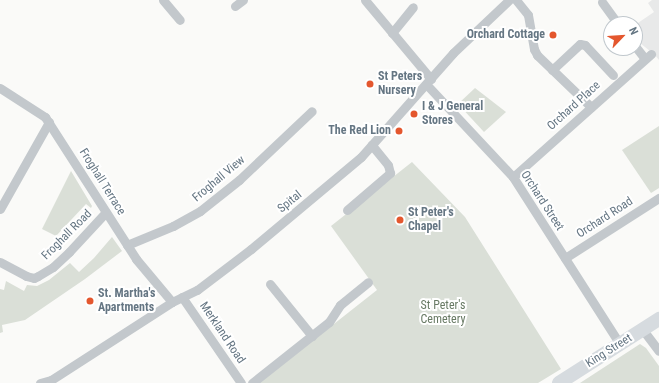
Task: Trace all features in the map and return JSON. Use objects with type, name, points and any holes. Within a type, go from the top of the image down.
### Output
[{"type":"main road","name":"King Street","points":[[559,383],[659,319]]},
{"type":"street","points":[[163,0],[180,20]]},
{"type":"street","points":[[235,6],[243,0]]},
{"type":"street","name":"Orchard Street","points":[[365,0],[392,33],[428,82],[513,177],[620,344]]},
{"type":"street","name":"Spital","points":[[40,383],[52,381],[172,302],[197,290],[228,267],[339,176],[372,145],[452,53],[509,0]]},
{"type":"street","points":[[516,0],[528,15],[535,52],[591,107]]},
{"type":"street","points":[[602,2],[612,16]]},
{"type":"street","points":[[392,33],[413,7]]},
{"type":"street","points":[[552,70],[580,44],[585,45],[613,75]]},
{"type":"street","name":"Orchard Place","points":[[513,177],[648,57],[643,53]]},
{"type":"street","name":"Froghall Terrace","points":[[0,88],[41,112],[49,122],[142,267],[172,302]]},
{"type":"street","name":"Froghall View","points":[[128,245],[173,226],[200,211],[239,180],[312,112]]},
{"type":"street","points":[[0,209],[49,122]]},
{"type":"street","points":[[346,210],[390,173],[388,165],[372,145]]},
{"type":"street","name":"Orchard Road","points":[[565,258],[659,198]]},
{"type":"street","name":"Froghall Road","points":[[0,262],[26,276],[34,278],[61,260],[106,212]]},
{"type":"street","points":[[252,383],[332,319],[340,306],[368,282]]},
{"type":"street","points":[[270,284],[312,336]]},
{"type":"street","name":"Merkland Road","points":[[182,297],[241,383]]},
{"type":"street","points":[[643,330],[659,351]]},
{"type":"shaded area","points":[[652,0],[659,0],[659,60],[655,55],[656,53],[650,51],[643,45],[643,20],[654,12],[648,3]]},
{"type":"green space","points":[[475,88],[506,112],[484,132],[458,104]]},
{"type":"green space","points":[[659,126],[659,188],[651,193],[622,150]]},
{"type":"green space","name":"St Peter's Cemetery","points":[[412,162],[465,217],[561,369],[538,383],[259,383],[377,290],[331,226]]},
{"type":"green space","points":[[71,171],[92,206],[91,208],[86,204],[56,236],[42,229]]},
{"type":"green space","points":[[112,237],[122,251],[85,279],[25,320],[2,325],[3,332],[0,333],[0,289],[4,290],[6,281],[24,291],[27,285],[37,286],[49,280],[70,263],[79,272],[94,258]]},
{"type":"green space","points":[[640,344],[646,348],[659,366],[659,383],[580,383]]},
{"type":"place","name":"Orchard Cottage","points":[[553,35]]},
{"type":"place","name":"St Peters Nursery","points":[[370,84]]},
{"type":"place","name":"I & J General Stores","points":[[414,114]]},
{"type":"place","name":"The Red Lion","points":[[399,131]]},
{"type":"place","name":"St Peter's Chapel","points":[[400,220]]},
{"type":"place","name":"St. Martha's Apartments","points":[[90,301]]}]
